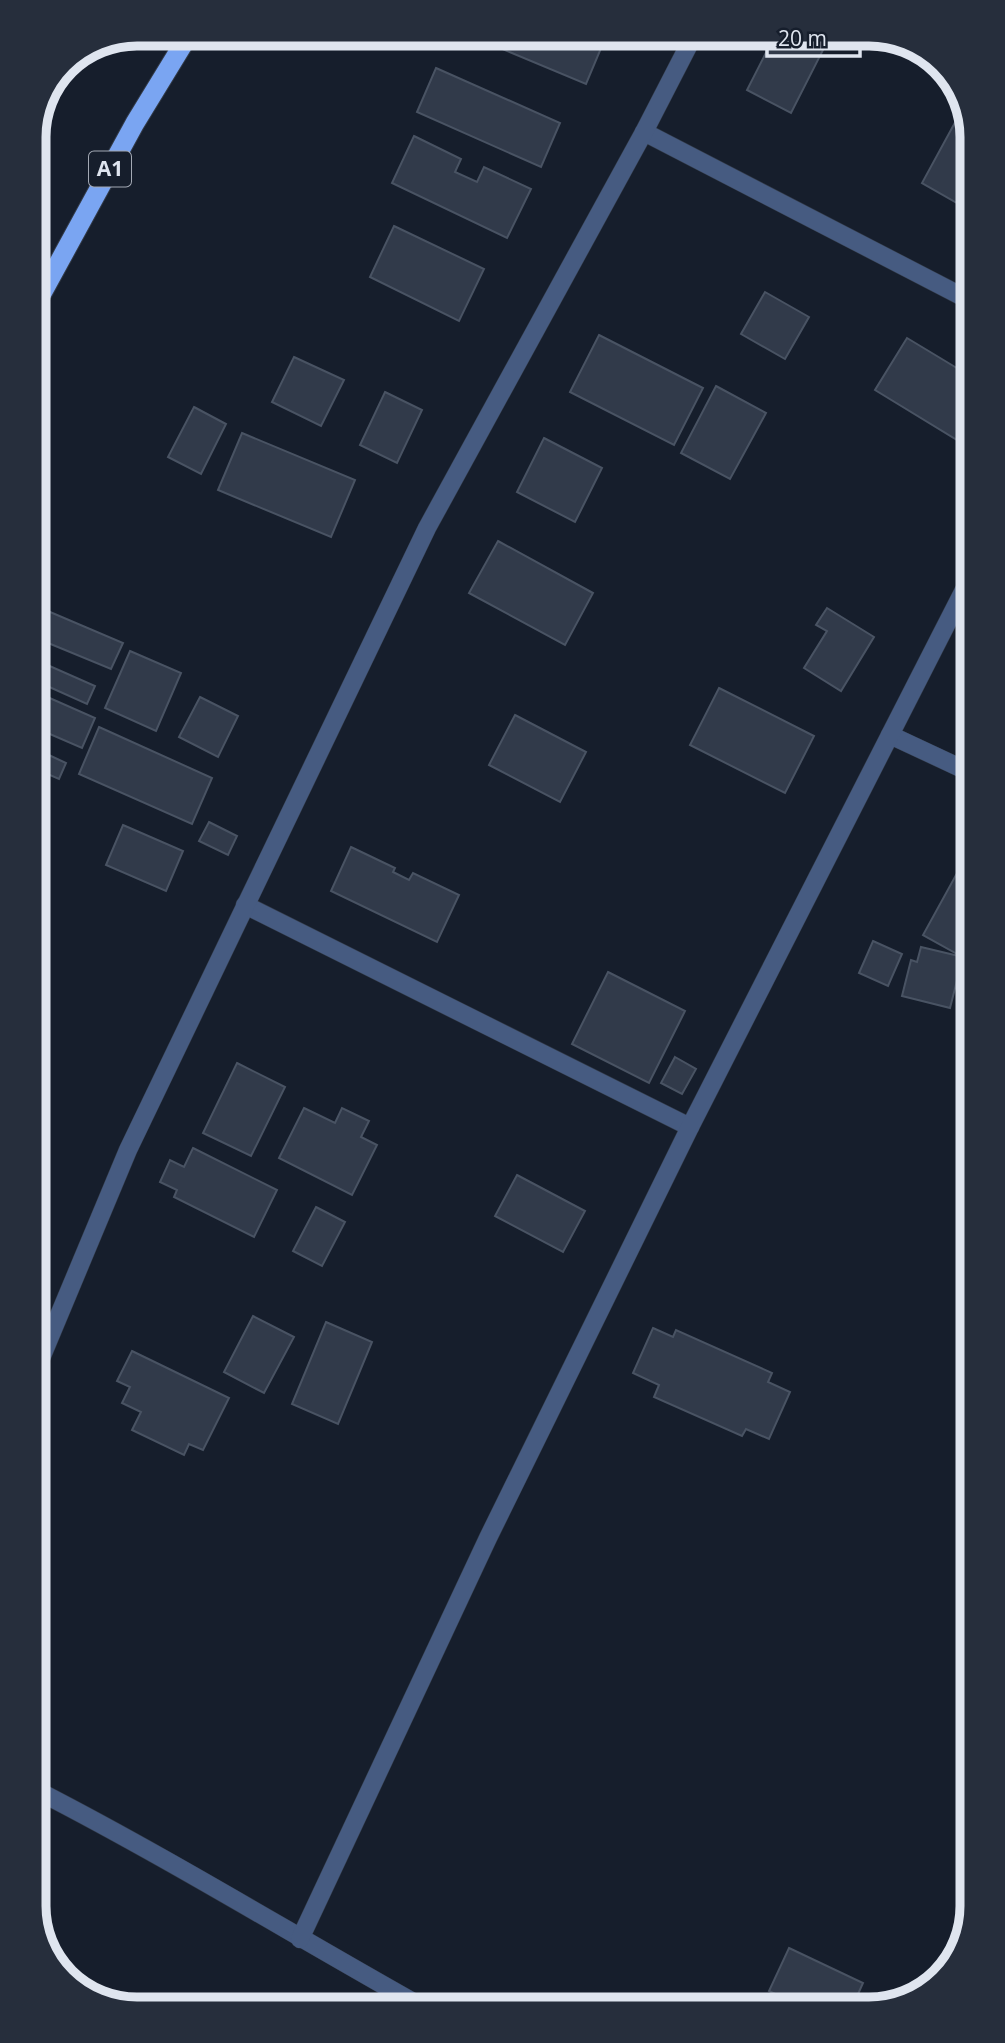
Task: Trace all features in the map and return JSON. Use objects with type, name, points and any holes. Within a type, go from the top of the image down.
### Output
[{"type":"highway","name":"A1","points":[[46,286],[135,122],[183,45]]},
{"type":"street","points":[[45,1346],[128,1150],[427,528],[688,46]]},
{"type":"street","points":[[644,132],[960,295]]},
{"type":"street","points":[[300,1939],[488,1538],[690,1127],[960,598]]},
{"type":"street","points":[[890,736],[960,768]]},
{"type":"street","points":[[245,905],[690,1127]]},
{"type":"street","points":[[45,1795],[107,1826],[404,1997]]},
{"type":"building","points":[[494,45],[602,46],[586,84]]},
{"type":"building","points":[[769,46],[824,48],[791,113],[747,90]]},
{"type":"building","points":[[436,68],[560,123],[541,167],[417,112]]},
{"type":"building","points":[[958,118],[960,205],[922,183]]},
{"type":"building","points":[[414,136],[461,159],[455,172],[477,182],[484,167],[531,189],[507,238],[392,183]]},
{"type":"building","points":[[394,226],[484,269],[459,321],[370,277]]},
{"type":"building","points":[[765,292],[809,317],[785,359],[741,334]]},
{"type":"building","points":[[599,335],[703,388],[674,445],[570,392]]},
{"type":"building","points":[[907,338],[960,370],[960,442],[875,390]]},
{"type":"building","points":[[294,357],[344,380],[321,426],[272,402]]},
{"type":"building","points":[[716,386],[766,413],[730,479],[681,453]]},
{"type":"building","points":[[385,392],[422,410],[397,463],[360,445]]},
{"type":"building","points":[[194,407],[226,424],[201,474],[168,457]]},
{"type":"building","points":[[242,433],[355,480],[331,537],[218,490]]},
{"type":"building","points":[[544,438],[602,468],[575,522],[517,492]]},
{"type":"building","points":[[498,541],[593,593],[565,645],[469,593]]},
{"type":"building","points":[[827,608],[874,637],[841,691],[804,668],[827,631],[816,625]]},
{"type":"building","points":[[46,610],[123,643],[111,669],[46,642]]},
{"type":"building","points":[[130,651],[181,673],[156,731],[105,708]]},
{"type":"building","points":[[46,664],[95,686],[87,704],[46,685]]},
{"type":"building","points":[[719,688],[814,736],[785,793],[690,745]]},
{"type":"building","points":[[46,696],[95,718],[82,748],[46,732]]},
{"type":"building","points":[[200,697],[238,716],[218,757],[179,737]]},
{"type":"building","points":[[515,715],[586,752],[560,802],[489,765]]},
{"type":"building","points":[[99,727],[212,778],[192,824],[79,774]]},
{"type":"building","points":[[46,754],[66,763],[59,779],[46,773]]},
{"type":"building","points":[[209,822],[237,836],[228,855],[199,841]]},
{"type":"building","points":[[123,825],[183,851],[166,891],[106,865]]},
{"type":"building","points":[[351,847],[395,868],[393,872],[409,880],[413,873],[459,895],[437,942],[331,891]]},
{"type":"building","points":[[960,868],[960,956],[923,935]]},
{"type":"building","points":[[873,941],[902,954],[888,986],[859,973]]},
{"type":"building","points":[[921,947],[960,956],[960,969],[950,1008],[902,996],[911,960],[917,962]]},
{"type":"building","points":[[608,972],[685,1011],[649,1083],[572,1044]]},
{"type":"building","points":[[675,1057],[696,1069],[682,1094],[661,1083]]},
{"type":"building","points":[[237,1063],[285,1087],[251,1156],[203,1133]]},
{"type":"building","points":[[304,1108],[335,1123],[342,1108],[369,1121],[361,1137],[377,1145],[352,1195],[279,1158]]},
{"type":"building","points":[[193,1148],[277,1190],[254,1237],[174,1197],[177,1190],[160,1182],[170,1160],[184,1167]]},
{"type":"building","points":[[517,1175],[585,1211],[563,1252],[495,1216]]},
{"type":"building","points":[[316,1207],[345,1222],[322,1266],[293,1251]]},
{"type":"building","points":[[253,1316],[294,1337],[264,1393],[224,1372]]},
{"type":"building","points":[[326,1322],[372,1342],[338,1424],[292,1404]]},
{"type":"building","points":[[653,1328],[673,1337],[676,1330],[772,1373],[768,1382],[790,1392],[769,1439],[746,1429],[742,1436],[654,1397],[659,1385],[633,1373]]},
{"type":"building","points":[[132,1351],[229,1398],[203,1450],[189,1444],[184,1455],[132,1430],[141,1412],[122,1403],[130,1387],[117,1381]]},
{"type":"building","points":[[789,1948],[863,1983],[857,1997],[782,1997],[769,1991]]}]
